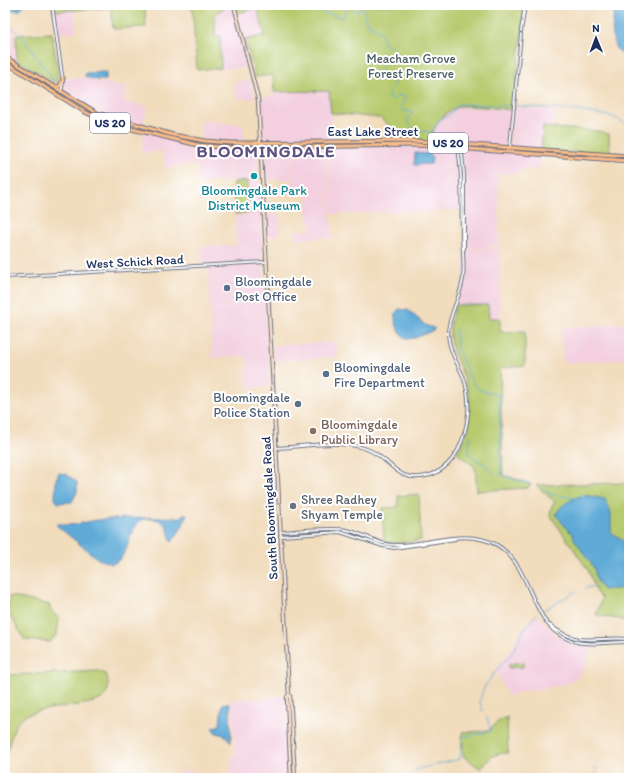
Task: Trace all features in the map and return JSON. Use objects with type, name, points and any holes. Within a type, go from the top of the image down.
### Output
[{"type":"main road","name":"South Bloomingdale Road","points":[[234,5],[257,92],[280,536],[295,778]]},
{"type":"main road","name":"US 20","points":[[5,57],[54,87],[60,94],[85,112],[111,124],[209,147],[260,148]]},
{"type":"main road","name":"US 20","points":[[5,62],[60,94],[97,113],[168,134],[214,142],[260,142]]},
{"type":"main road","points":[[54,87],[60,86],[63,78]]},
{"type":"main road","points":[[326,146],[333,141]]},
{"type":"main road","name":"East Lake Street","points":[[260,142],[416,141],[629,161]]},
{"type":"main road","name":"East Lake Street","points":[[260,148],[416,145],[510,147],[629,156]]},
{"type":"main road","points":[[289,695],[287,696],[291,778]]},
{"type":"street","points":[[52,5],[64,87],[60,94]]},
{"type":"street","points":[[510,147],[525,5]]},
{"type":"street","points":[[276,448],[356,445],[376,454],[398,472],[406,476],[414,477],[432,474],[449,463],[461,443],[468,416],[466,389],[449,345],[448,334],[450,320],[462,285],[465,189],[460,146]]},
{"type":"street","name":"West Schick Road","points":[[5,277],[266,262]]},
{"type":"street","points":[[280,532],[341,530],[389,545],[464,538],[485,540],[508,552],[520,568],[539,610],[556,633],[578,642],[629,642]]},
{"type":"street","points":[[280,536],[340,532],[394,548],[455,539]]},
{"type":"street","points":[[546,621],[558,631],[579,640],[629,639]]},
{"type":"shaded area","points":[[228,5],[232,5],[248,68],[221,69],[220,36],[215,36],[215,14]]},
{"type":"shaded area","points":[[257,8],[265,36],[245,40],[238,13]]},
{"type":"shaded area","points":[[74,10],[76,32],[57,33],[53,11]]},
{"type":"shaded area","points":[[5,21],[14,30],[16,65],[5,60]]},
{"type":"shaded area","points":[[84,78],[127,88],[124,101],[147,107],[143,126],[98,112],[62,92],[64,87],[64,79]]},
{"type":"shaded area","points":[[251,80],[255,98],[236,99],[235,82]]},
{"type":"shaded area","points":[[329,91],[333,140],[264,141],[260,98],[275,95],[274,92]]},
{"type":"shaded area","points":[[458,107],[512,110],[509,146],[432,141],[432,132],[439,120]]},
{"type":"shaded area","points":[[514,107],[555,110],[553,128],[543,127],[541,150],[510,147]]},
{"type":"shaded area","points":[[201,121],[222,121],[222,124],[243,124],[244,141],[214,141],[201,139]]},
{"type":"shaded area","points":[[143,132],[213,148],[231,148],[232,181],[197,183],[197,165],[176,166],[165,169],[163,151],[142,153]]},
{"type":"shaded area","points":[[289,146],[291,179],[266,180],[264,147]]},
{"type":"shaded area","points":[[290,146],[326,147],[330,215],[333,238],[295,239],[294,231],[311,230],[311,222],[308,221],[307,195],[293,195]]},
{"type":"shaded area","points":[[399,146],[458,148],[461,210],[331,214],[327,147]]},
{"type":"shaded area","points":[[256,147],[259,171],[250,171],[250,181],[233,181],[232,148]]},
{"type":"shaded area","points":[[462,149],[540,155],[540,169],[520,169],[520,173],[498,174],[499,246],[465,250],[465,175]]},
{"type":"shaded area","points":[[248,181],[259,181],[261,213],[250,214]]},
{"type":"shaded area","points":[[261,214],[263,261],[201,265],[200,247],[236,245],[235,215]]},
{"type":"shaded area","points":[[266,214],[279,214],[280,236],[267,237]]},
{"type":"shaded area","points":[[499,248],[500,318],[489,318],[488,305],[456,305],[464,277],[464,251]]},
{"type":"shaded area","points":[[263,263],[270,386],[248,388],[246,356],[212,358],[208,266]]},
{"type":"shaded area","points":[[629,323],[629,359],[563,363],[561,328]]},
{"type":"shaded area","points":[[336,342],[337,357],[274,361],[273,345]]},
{"type":"shaded area","points":[[537,615],[556,635],[572,642],[590,646],[587,663],[577,678],[563,685],[521,692],[508,696],[495,670],[512,649],[520,631]]},
{"type":"shaded area","points":[[286,696],[290,778],[183,778],[182,770],[231,777],[231,758],[235,753],[231,700]]},
{"type":"green space","points":[[52,5],[159,5],[145,6],[146,27],[113,29],[111,8],[53,11]]},
{"type":"green space","points":[[192,5],[228,5],[215,14],[215,36],[220,36],[221,68],[197,70]]},
{"type":"green space","name":"Meacham Grove Forest Preserve","points":[[236,5],[525,5],[513,110],[476,106],[458,107],[448,112],[439,121],[432,136],[431,142],[395,140],[389,125],[380,118],[331,113],[329,91],[274,92],[273,75],[255,77],[245,40],[265,35],[257,8],[238,13]]},
{"type":"green space","points":[[52,33],[58,74],[56,83],[17,60],[16,35]]},
{"type":"green space","points":[[543,127],[597,131],[609,134],[610,154],[541,150]]},
{"type":"green space","points":[[247,181],[249,213],[235,214],[234,182]]},
{"type":"green space","points":[[456,305],[488,305],[489,318],[500,318],[500,332],[525,331],[525,366],[500,368],[503,475],[531,484],[528,488],[477,491],[475,467],[457,453],[467,431],[470,410],[468,391],[450,340],[450,330]]},
{"type":"green space","points":[[625,483],[629,489],[629,621],[596,615],[602,598],[597,594],[588,570],[550,515],[552,505],[555,502],[536,485]]},
{"type":"green space","points":[[419,494],[421,540],[402,543],[384,542],[382,508],[398,507],[398,496]]},
{"type":"green space","points":[[10,596],[50,605],[50,610],[59,618],[57,634],[50,642],[25,640],[7,611]]},
{"type":"green space","points":[[523,662],[523,667],[509,668],[509,664]]},
{"type":"green space","points":[[99,671],[107,675],[108,688],[105,696],[100,700],[91,703],[42,710],[23,717],[19,720],[11,736],[5,759],[5,675]]},
{"type":"green space","points":[[507,717],[508,753],[495,755],[486,762],[481,769],[463,756],[462,732],[488,731],[500,720]]},
{"type":"water","points":[[7,5],[24,5],[20,10],[12,10]]},
{"type":"water","points":[[616,5],[629,5],[629,50],[627,53],[620,53],[614,44],[612,31]]},
{"type":"water","points":[[106,72],[106,80],[97,80],[85,77],[86,73]]},
{"type":"water","points":[[415,153],[430,154],[432,157],[431,164],[414,165]]},
{"type":"water","points":[[399,309],[408,310],[425,325],[434,328],[434,330],[415,338],[406,339],[400,332],[395,320],[396,313]]},
{"type":"water","points":[[59,473],[66,474],[77,482],[77,492],[72,502],[58,503],[55,499],[56,479]]},
{"type":"water","points":[[584,495],[605,499],[611,515],[611,532],[628,545],[629,588],[603,590],[596,579],[594,568],[574,539],[573,534],[556,515],[560,508],[564,505]]},
{"type":"water","points":[[185,513],[187,515],[182,527],[172,542],[167,527],[161,522],[154,519],[144,519],[138,523],[133,529],[124,554],[119,560],[111,564],[98,559],[56,525],[72,525],[108,519],[181,517]]},
{"type":"water","points":[[224,703],[230,704],[231,743],[225,735],[216,733],[212,728],[220,725],[222,705]]},
{"type":"waterway","points":[[158,5],[161,8],[170,8]]},
{"type":"waterway","points":[[306,5],[309,8],[343,18],[347,8],[352,8],[356,13],[361,6]]},
{"type":"waterway","points":[[362,5],[366,23],[369,23],[369,26],[375,27],[383,35],[383,43],[394,49],[394,55],[382,62],[379,71],[384,76],[394,79],[389,94],[389,99],[392,100],[398,95],[405,97],[401,108],[404,111],[413,112],[407,120],[409,124],[417,130],[432,132],[439,120],[449,115],[458,105]]},
{"type":"waterway","points":[[5,20],[23,38],[54,81]]},
{"type":"waterway","points":[[459,104],[512,106]]},
{"type":"waterway","points":[[516,106],[598,114],[612,117],[629,125]]},
{"type":"waterway","points":[[455,329],[457,350],[474,385],[480,390],[499,395],[501,475],[529,484]]},
{"type":"waterway","points":[[471,435],[468,448],[470,454],[472,457],[486,465],[495,475]]},
{"type":"waterway","points":[[543,488],[550,494],[575,498]]},
{"type":"waterway","points":[[585,588],[595,586]]},
{"type":"waterway","points":[[544,610],[577,591]]},
{"type":"waterway","points":[[483,711],[480,700],[483,690],[493,674],[510,655],[528,624],[537,614]]},
{"type":"waterway","points":[[435,765],[460,759],[462,737],[489,732],[490,727],[487,718]]},
{"type":"waterway","points":[[411,778],[413,772],[416,770],[431,766]]},
{"type":"waterway","points":[[593,778],[597,770],[594,766]]},
{"type":"place","name":"Bloomingdale Park District Museum","points":[[254,176]]},
{"type":"place","name":"Bloomingdale Post Office","points":[[227,288]]},
{"type":"place","name":"Bloomingdale Fire Department","points":[[326,374]]},
{"type":"place","name":"Bloomingdale Police Station","points":[[298,404]]},
{"type":"place","name":"Bloomingdale Public Library","points":[[313,431]]},
{"type":"place","name":"Shree Radhey Shyam Temple","points":[[293,506]]},
{"type":"district","name":"BLOOMINGDALE","points":[[266,151]]}]
